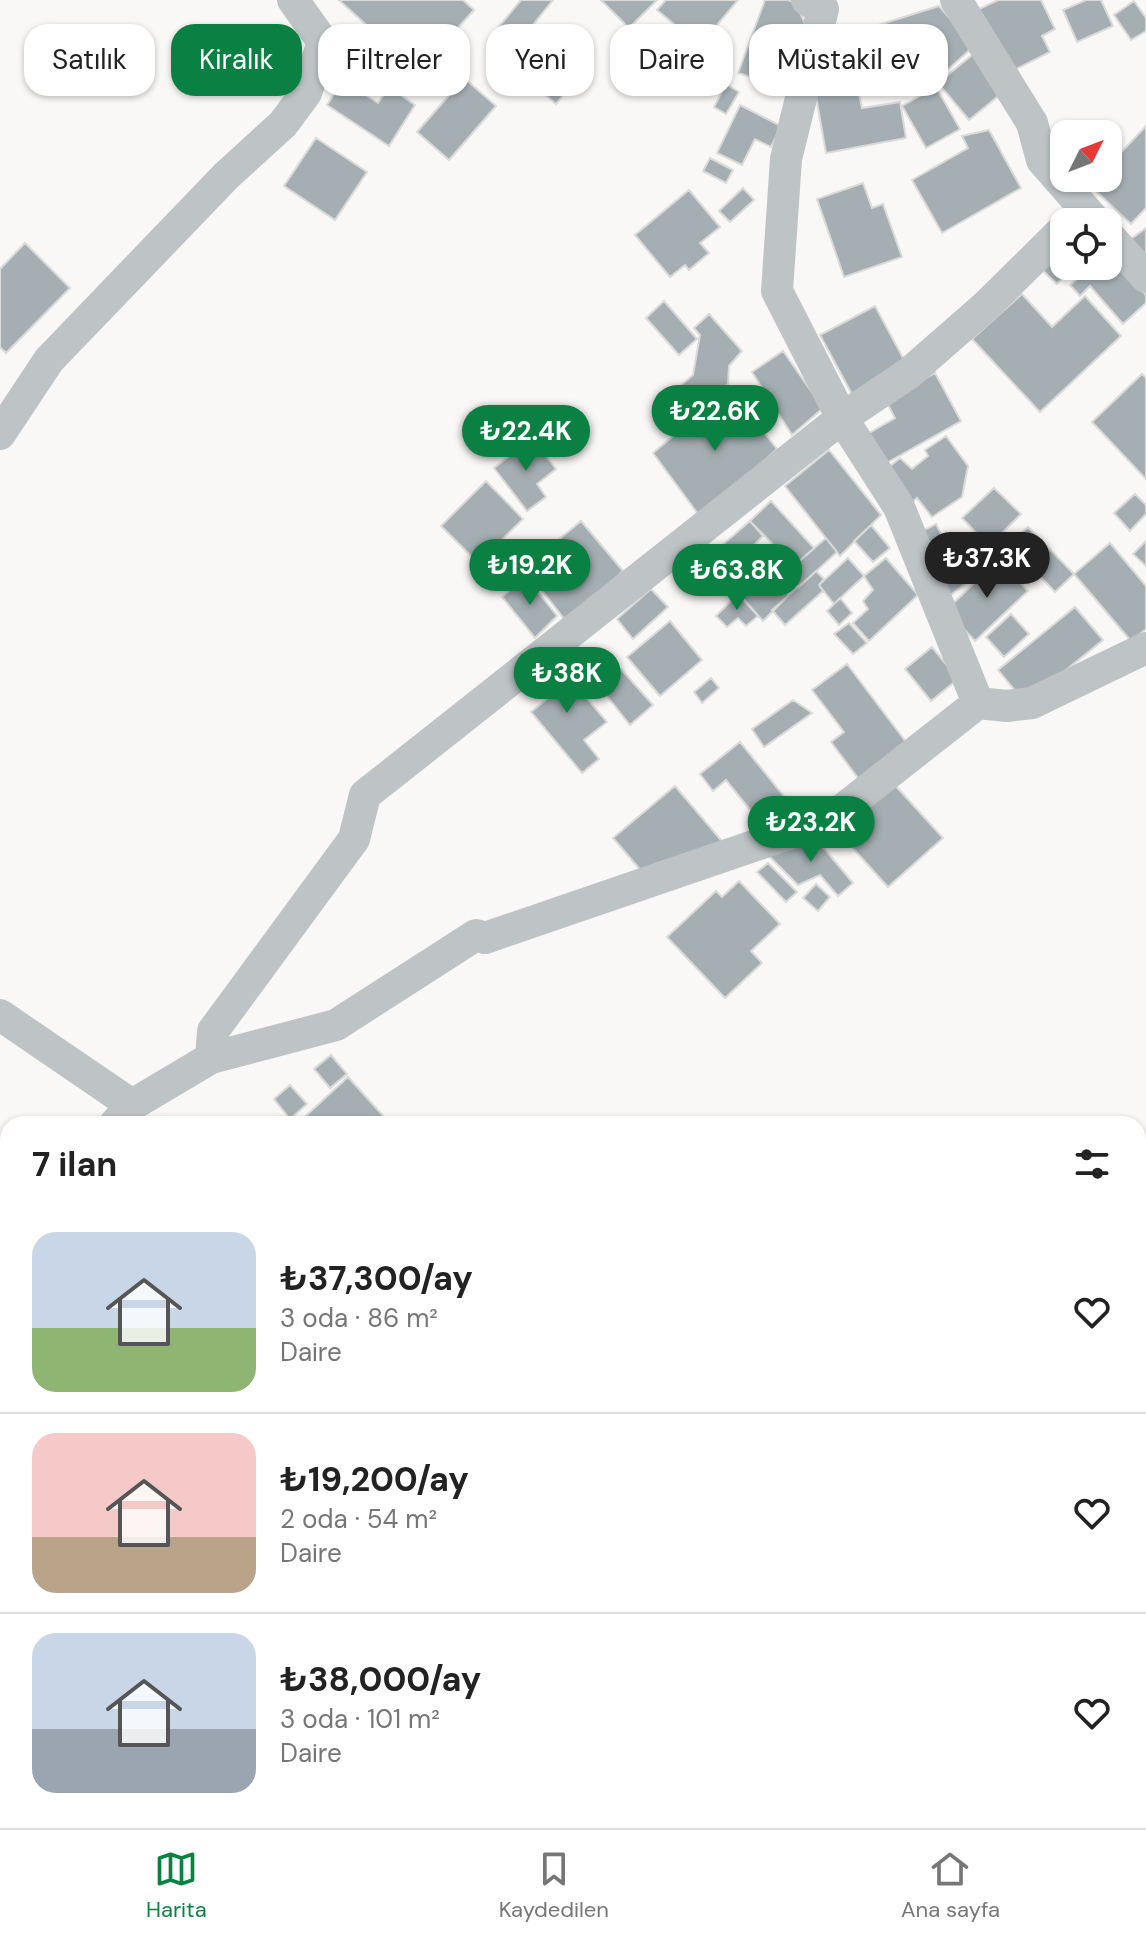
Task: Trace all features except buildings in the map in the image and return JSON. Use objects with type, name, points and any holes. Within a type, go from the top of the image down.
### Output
[{"type":"street","points":[[0,434],[49,360],[226,176],[283,124],[306,93],[323,42],[293,0]]},
{"type":"street","points":[[807,0],[823,9],[786,159],[777,291],[842,418],[899,507],[978,703]]},
{"type":"street","points":[[956,0],[1032,123],[1042,160],[1071,208]]},
{"type":"street","points":[[211,1058],[213,1031],[354,839],[365,795],[842,418],[908,374],[1050,247]]},
{"type":"street","points":[[1122,250],[1146,277]]},
{"type":"street","points":[[0,1015],[124,1115],[211,1058],[336,1025],[476,935],[485,938],[829,820],[978,703],[1007,706],[1032,703],[1146,648]]}]
